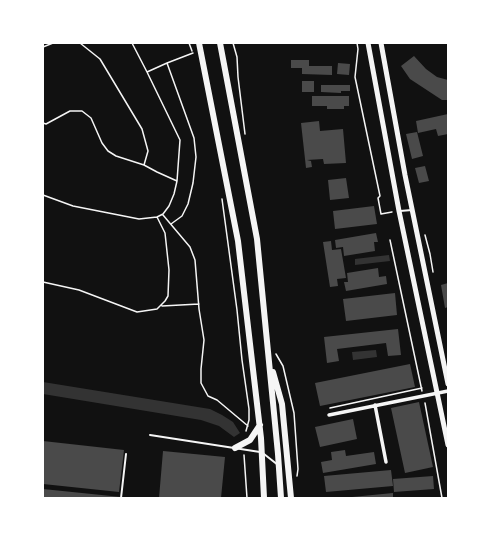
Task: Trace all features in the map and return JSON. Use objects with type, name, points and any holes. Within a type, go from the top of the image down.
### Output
[{"type":"highway","points":[[199,43],[238,241],[260,425],[264,498]]},
{"type":"highway","points":[[220,43],[257,240],[281,498]]},
{"type":"highway","points":[[269,361],[282,404],[291,498]]},
{"type":"highway","points":[[235,448],[250,440],[260,425]]},
{"type":"main road","points":[[368,43],[399,211],[448,445]]},
{"type":"main road","points":[[381,43],[412,210],[448,384]]},
{"type":"street","points":[[329,415],[448,390]]},
{"type":"street","points":[[375,405],[386,462]]},
{"type":"lane","points":[[399,211],[412,210]]},
{"type":"lane","points":[[150,435],[261,452],[279,465]]},
{"type":"lane","points":[[121,498],[126,454]]},
{"type":"path","points":[[43,47],[53,43]]},
{"type":"path","points":[[80,43],[100,59],[142,129],[148,151],[144,165]]},
{"type":"path","points":[[43,196],[73,206],[139,219],[157,217],[163,214],[169,206],[177,181],[180,140],[132,43]]},
{"type":"path","points":[[147,72],[193,53],[190,43]]},
{"type":"path","points":[[233,43],[237,57]]},
{"type":"path","points":[[357,43],[358,48],[355,77],[380,196],[378,198],[381,214],[399,211]]},
{"type":"path","points":[[167,63],[194,138],[196,157],[193,183],[188,204],[182,216],[171,224]]},
{"type":"path","points":[[43,124],[46,124],[70,111],[82,111],[91,118],[102,143],[108,151],[116,156],[144,165],[177,181]]},
{"type":"path","points":[[221,196],[249,409],[245,442]]},
{"type":"path","points":[[163,214],[190,247],[195,260],[204,340],[201,383],[208,396],[218,400],[248,426]]},
{"type":"path","points":[[157,217],[165,234],[169,270],[168,296],[162,306]]},
{"type":"path","points":[[390,240],[423,395],[442,498]]},
{"type":"path","points":[[43,282],[79,290],[137,312],[157,309],[162,306],[199,304]]},
{"type":"path","points":[[243,450],[247,498]]},
{"type":"shaded area","points":[[389,255],[390,261],[355,265],[355,259]]},
{"type":"shaded area","points":[[376,350],[377,357],[353,360],[352,352]]},
{"type":"shaded area","points":[[43,382],[210,409],[233,422],[240,433],[234,437],[219,426],[201,420],[43,394]]},
{"type":"building","points":[[414,56],[426,69],[437,77],[448,80],[448,100],[442,100],[410,79],[401,66]]},
{"type":"building","points":[[291,60],[309,60],[309,66],[332,66],[332,75],[302,74],[302,68],[291,68]]},
{"type":"building","points":[[338,63],[350,64],[349,75],[337,74]]},
{"type":"building","points":[[302,81],[314,81],[314,92],[302,92]]},
{"type":"building","points":[[321,85],[350,85],[350,91],[341,91],[341,93],[321,92]]},
{"type":"building","points":[[312,96],[349,96],[349,106],[344,106],[344,109],[327,109],[327,106],[312,106]]},
{"type":"building","points":[[448,114],[448,134],[438,136],[436,129],[418,133],[416,121]]},
{"type":"building","points":[[319,121],[320,131],[343,129],[346,163],[324,164],[323,159],[307,160],[311,161],[312,167],[306,168],[301,123]]},
{"type":"building","points":[[417,132],[423,156],[412,159],[406,134]]},
{"type":"building","points":[[425,166],[429,181],[419,183],[415,168]]},
{"type":"building","points":[[346,178],[349,198],[330,200],[328,180]]},
{"type":"building","points":[[374,206],[377,224],[335,229],[333,211]]},
{"type":"building","points":[[376,233],[378,242],[374,242],[375,251],[344,256],[343,247],[336,248],[335,240]]},
{"type":"building","points":[[331,241],[332,250],[341,249],[346,278],[337,279],[338,286],[330,287],[323,242]]},
{"type":"building","points":[[378,268],[379,277],[386,276],[387,284],[346,291],[344,282],[348,282],[347,273]]},
{"type":"building","points":[[448,283],[448,307],[445,308],[441,285]]},
{"type":"building","points":[[395,293],[397,315],[346,321],[343,299]]},
{"type":"building","points":[[398,329],[401,355],[388,356],[386,343],[337,349],[339,361],[327,363],[324,337]]},
{"type":"building","points":[[410,364],[415,387],[320,406],[315,383]]},
{"type":"building","points":[[419,402],[433,467],[405,473],[391,408]]},
{"type":"building","points":[[353,419],[357,439],[320,447],[315,427]]},
{"type":"building","points":[[43,441],[124,450],[119,492],[43,484]]},
{"type":"building","points":[[345,450],[346,456],[374,452],[376,464],[323,473],[321,462],[332,460],[331,452]]},
{"type":"building","points":[[163,451],[225,457],[221,498],[159,498]]},
{"type":"building","points":[[391,470],[393,486],[326,492],[324,476]]},
{"type":"building","points":[[433,476],[434,489],[394,492],[393,479]]},
{"type":"building","points":[[43,489],[121,497],[121,498],[43,498]]},
{"type":"building","points":[[393,493],[393,498],[352,498],[352,497]]}]
